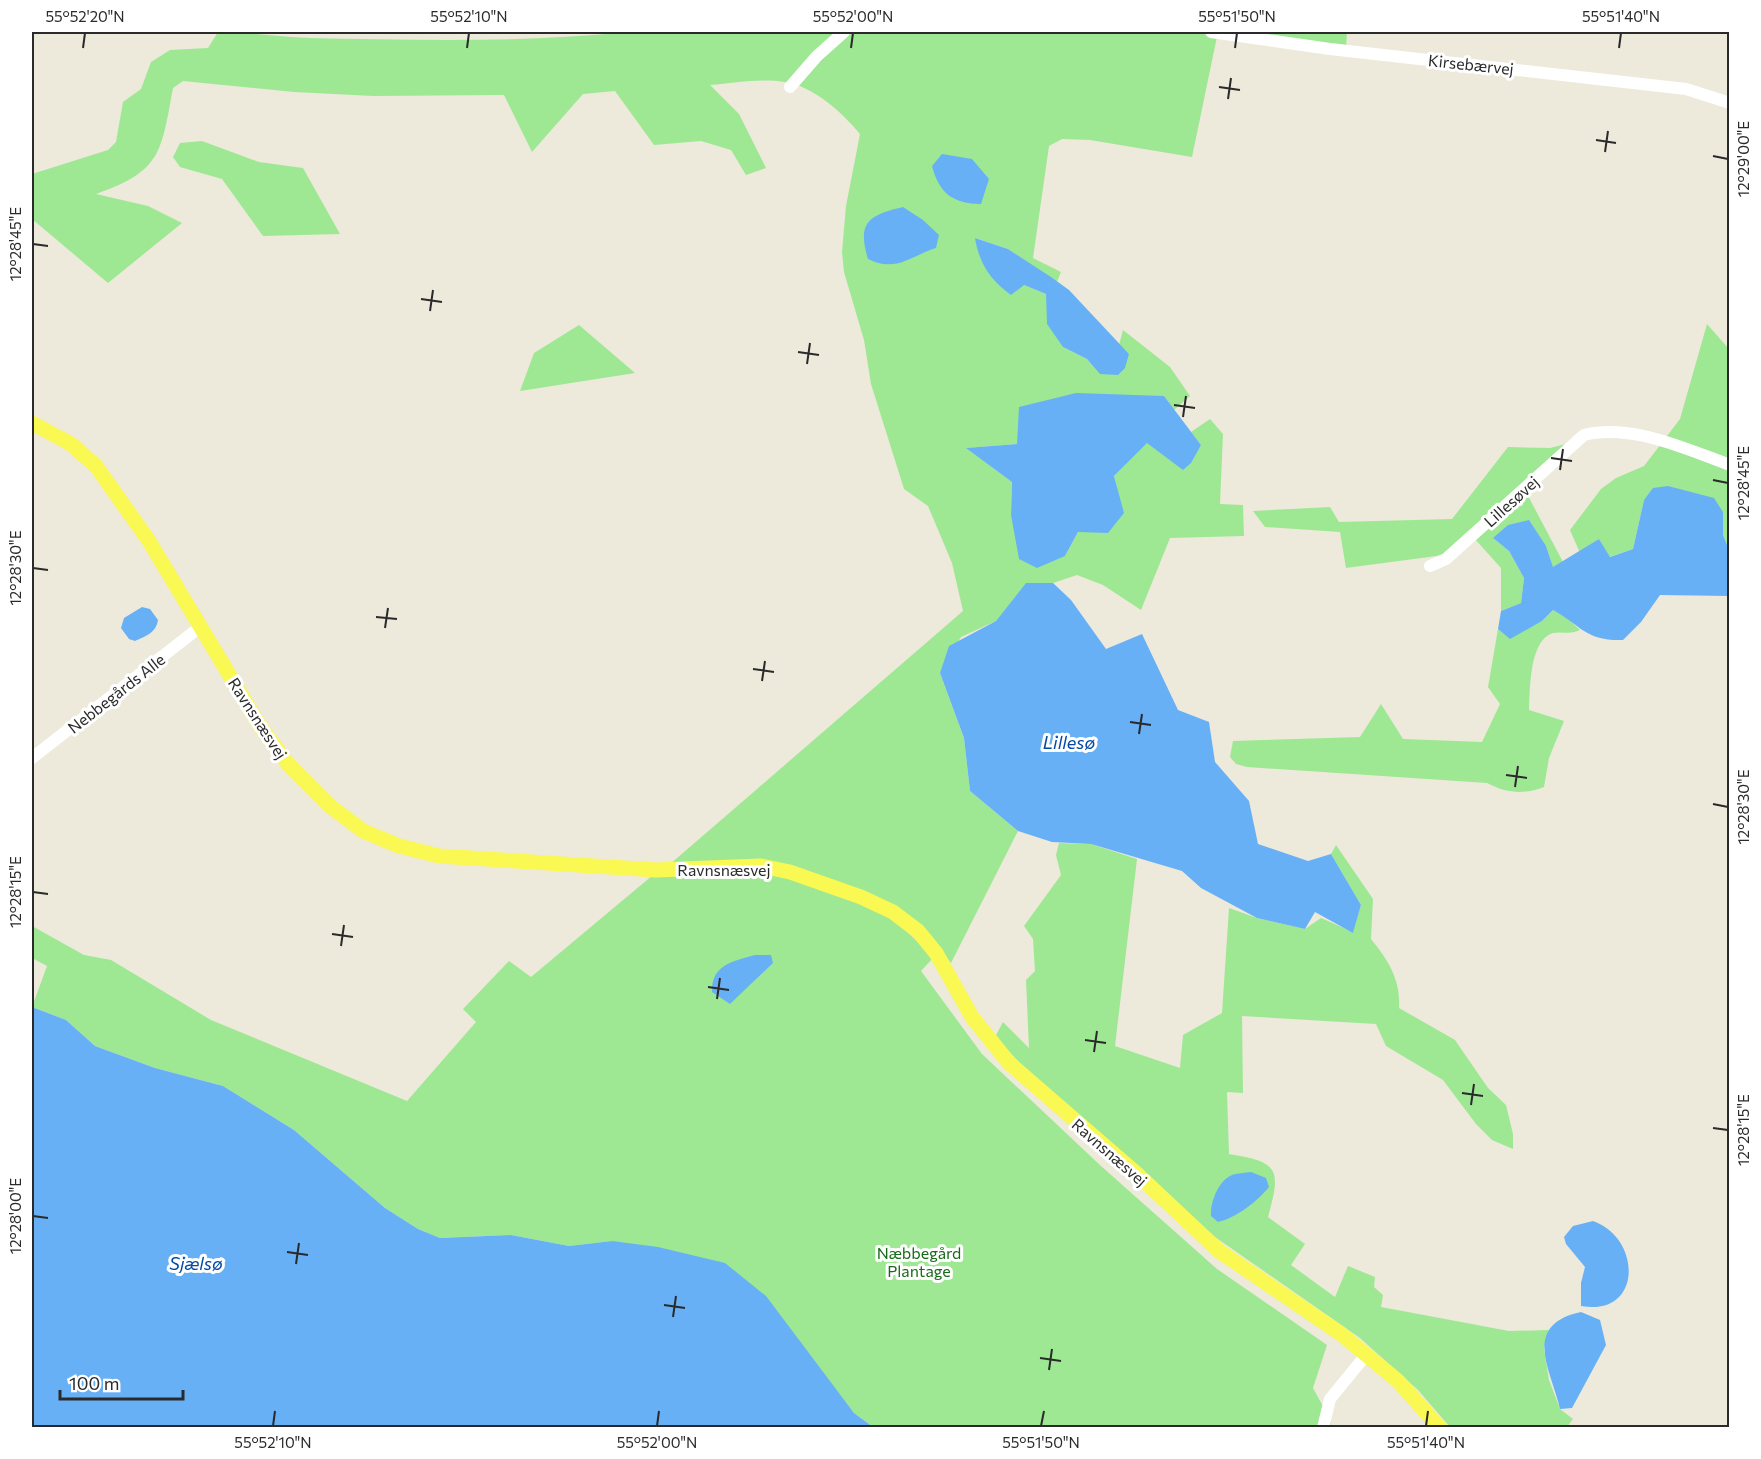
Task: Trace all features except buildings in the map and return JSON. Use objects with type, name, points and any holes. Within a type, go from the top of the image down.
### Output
[{"type":"main road","name":"Ravnsnæsvej","points":[[32,423],[71,444],[96,466],[149,541],[260,726],[288,764],[338,812],[363,831],[399,846],[439,856],[656,870],[761,866],[790,872],[861,897],[893,912],[918,931],[936,953],[972,1017],[1009,1063],[1137,1174],[1219,1251],[1341,1334],[1398,1381],[1440,1428]]},
{"type":"street","points":[[790,87],[817,56],[844,32]]},
{"type":"street","name":"Kirsebærvej","points":[[1212,32],[1341,50],[1686,89],[1730,103]]},
{"type":"street","name":"Lillesøvej","points":[[1430,566],[1446,559],[1584,435],[1602,431],[1645,438],[1730,465]]},
{"type":"street","name":"Nebbegårds Alle","points":[[32,759],[200,627]]},
{"type":"street","points":[[1323,1428],[1329,1399],[1366,1355]]},
{"type":"green space","points":[[218,32],[310,38],[429,40],[548,38],[626,32],[1218,32],[1192,157],[1090,140],[1062,139],[1049,146],[1033,258],[1061,272],[1057,282],[1008,249],[975,238],[1024,285],[1046,294],[1063,347],[1087,359],[1101,374],[1129,354],[1119,345],[1123,330],[1170,367],[1190,396],[1174,410],[1164,396],[1017,444],[967,448],[1012,482],[1011,515],[1065,556],[1078,532],[1123,513],[1114,476],[1147,442],[1201,445],[1191,432],[1210,419],[1223,434],[1220,504],[1243,505],[1244,536],[1170,538],[1141,610],[1103,585],[1077,575],[1053,583],[1027,583],[996,621],[961,637],[940,673],[964,738],[970,791],[1018,831],[951,963],[924,929],[793,868],[669,865],[963,611],[952,563],[928,506],[904,489],[871,384],[864,340],[844,272],[842,252],[846,206],[860,134],[826,101],[795,84],[766,80],[710,85],[739,114],[766,168],[746,175],[731,150],[701,141],[654,145],[615,91],[583,94],[532,152],[504,95],[373,96],[294,92],[183,81],[173,88],[161,144],[155,156],[134,177],[96,194],[148,206],[182,223],[108,283],[32,219],[32,174],[108,150],[116,142],[123,102],[141,89],[151,62],[170,50],[208,48]]},
{"type":"green space","points":[[1231,32],[1347,32],[1346,48]]},
{"type":"green space","points":[[202,141],[259,162],[303,168],[340,234],[263,236],[222,179],[180,167],[173,157],[180,143]]},
{"type":"green space","points":[[1707,324],[1729,349],[1729,550],[1723,535],[1723,512],[1644,500],[1633,549],[1609,557],[1599,539],[1580,553],[1570,530],[1601,489],[1616,478],[1644,466],[1680,419]]},
{"type":"green space","points":[[579,325],[635,373],[520,391],[534,353]]},
{"type":"green space","points":[[1570,443],[1444,555],[1346,568],[1340,532],[1265,527],[1253,511],[1330,507],[1339,522],[1452,519],[1508,447],[1550,448]]},
{"type":"green space","points":[[1526,492],[1563,562],[1553,568],[1546,546],[1493,538],[1509,551],[1524,578],[1521,603],[1501,611],[1501,568],[1474,538]]},
{"type":"green space","points":[[1553,610],[1567,618],[1580,630],[1553,633],[1545,637],[1539,645],[1532,667],[1529,710],[1564,721],[1549,758],[1544,787],[1515,792],[1487,783],[1247,767],[1236,764],[1230,757],[1233,741],[1360,737],[1381,704],[1403,739],[1482,742],[1500,704],[1488,687],[1498,629],[1510,638],[1542,621]]},
{"type":"green space","points":[[1059,843],[1091,844],[1137,859],[1115,1046],[1180,1068],[1183,1035],[1222,1013],[1229,908],[1257,918],[1305,929],[1321,918],[1353,932],[1361,905],[1331,854],[1336,845],[1373,899],[1371,939],[1396,979],[1399,1008],[1455,1040],[1488,1088],[1506,1105],[1513,1134],[1513,1149],[1492,1140],[1476,1124],[1443,1080],[1386,1046],[1376,1024],[1242,1016],[1243,1093],[1227,1092],[1229,1154],[1258,1161],[1267,1165],[1272,1171],[1275,1188],[1268,1217],[1305,1244],[1291,1265],[1335,1297],[1348,1266],[1375,1277],[1374,1287],[1383,1295],[1381,1307],[1509,1331],[1549,1330],[1544,1349],[1549,1380],[1560,1409],[1573,1419],[1567,1427],[1450,1427],[1418,1390],[1360,1338],[1215,1237],[1019,1062],[995,1037],[1003,1022],[1029,1048],[1026,980],[1035,971],[1033,939],[1024,926],[1061,875],[1056,855]]},
{"type":"green space","name":"Næbbegård Plantage","points":[[764,871],[790,875],[890,916],[934,957],[921,971],[982,1054],[1101,1166],[1217,1269],[1327,1345],[1313,1388],[1331,1421],[1330,1427],[873,1427],[854,1413],[817,1366],[612,1241],[569,1246],[511,1235],[440,1238],[418,1229],[385,1208],[294,1130],[223,1086],[155,1068],[95,1046],[66,1020],[32,1007],[47,966],[32,958],[32,926],[84,955],[111,960],[211,1020],[407,1101],[476,1022],[463,1009],[509,961],[531,977],[653,875]]},
{"type":"water","points":[[942,154],[972,159],[989,179],[981,204],[963,202],[943,190],[932,166]]},
{"type":"water","points":[[903,207],[923,220],[939,235],[936,248],[895,264],[878,263],[868,259],[864,237],[868,222],[881,213]]},
{"type":"water","points":[[975,238],[1008,249],[1069,290],[1129,354],[1125,368],[1118,375],[1100,374],[1087,359],[1063,347],[1047,324],[1046,294],[1024,285],[1011,295],[991,277],[979,255]]},
{"type":"water","points":[[1076,393],[1164,396],[1201,445],[1191,463],[1183,470],[1147,443],[1114,476],[1124,513],[1108,533],[1078,532],[1065,556],[1037,568],[1019,559],[1011,515],[1012,482],[966,448],[1017,444],[1019,407]]},
{"type":"water","points":[[1668,486],[1714,498],[1723,512],[1723,535],[1729,550],[1729,596],[1660,595],[1641,622],[1623,640],[1610,640],[1592,635],[1553,610],[1542,621],[1510,639],[1498,629],[1501,611],[1521,603],[1524,578],[1509,551],[1493,538],[1508,525],[1529,520],[1546,546],[1553,567],[1599,539],[1610,557],[1633,549],[1644,500],[1653,488]]},
{"type":"water","name":"Lillesø","points":[[1026,583],[1053,583],[1071,600],[1106,649],[1142,634],[1178,710],[1209,722],[1215,762],[1249,801],[1258,844],[1308,861],[1331,854],[1361,905],[1353,933],[1315,912],[1305,929],[1257,918],[1201,888],[1182,871],[1091,844],[1052,842],[1018,831],[970,791],[964,738],[940,673],[949,646],[996,621]]},
{"type":"water","points":[[142,607],[150,609],[158,620],[153,631],[135,641],[129,639],[121,628],[124,618]]},
{"type":"water","points":[[755,955],[771,955],[773,963],[730,1004],[712,992],[715,976],[719,970],[731,962]]},
{"type":"water","name":"Sjælsø","points":[[32,1007],[66,1020],[95,1046],[155,1068],[223,1086],[294,1130],[385,1208],[418,1229],[440,1238],[511,1235],[569,1246],[612,1241],[658,1247],[725,1263],[766,1296],[854,1413],[873,1427],[32,1427]]},
{"type":"water","points":[[1251,1172],[1266,1178],[1269,1187],[1246,1208],[1218,1222],[1211,1216],[1211,1211],[1219,1187],[1232,1175]]},
{"type":"water","points":[[1593,1221],[1609,1230],[1621,1243],[1627,1258],[1629,1274],[1625,1288],[1616,1300],[1601,1306],[1581,1306],[1581,1283],[1585,1267],[1566,1244],[1564,1237],[1573,1226]]},
{"type":"water","points":[[1581,1312],[1600,1320],[1606,1345],[1572,1408],[1560,1409],[1547,1365],[1545,1339],[1551,1327],[1562,1318]]}]
